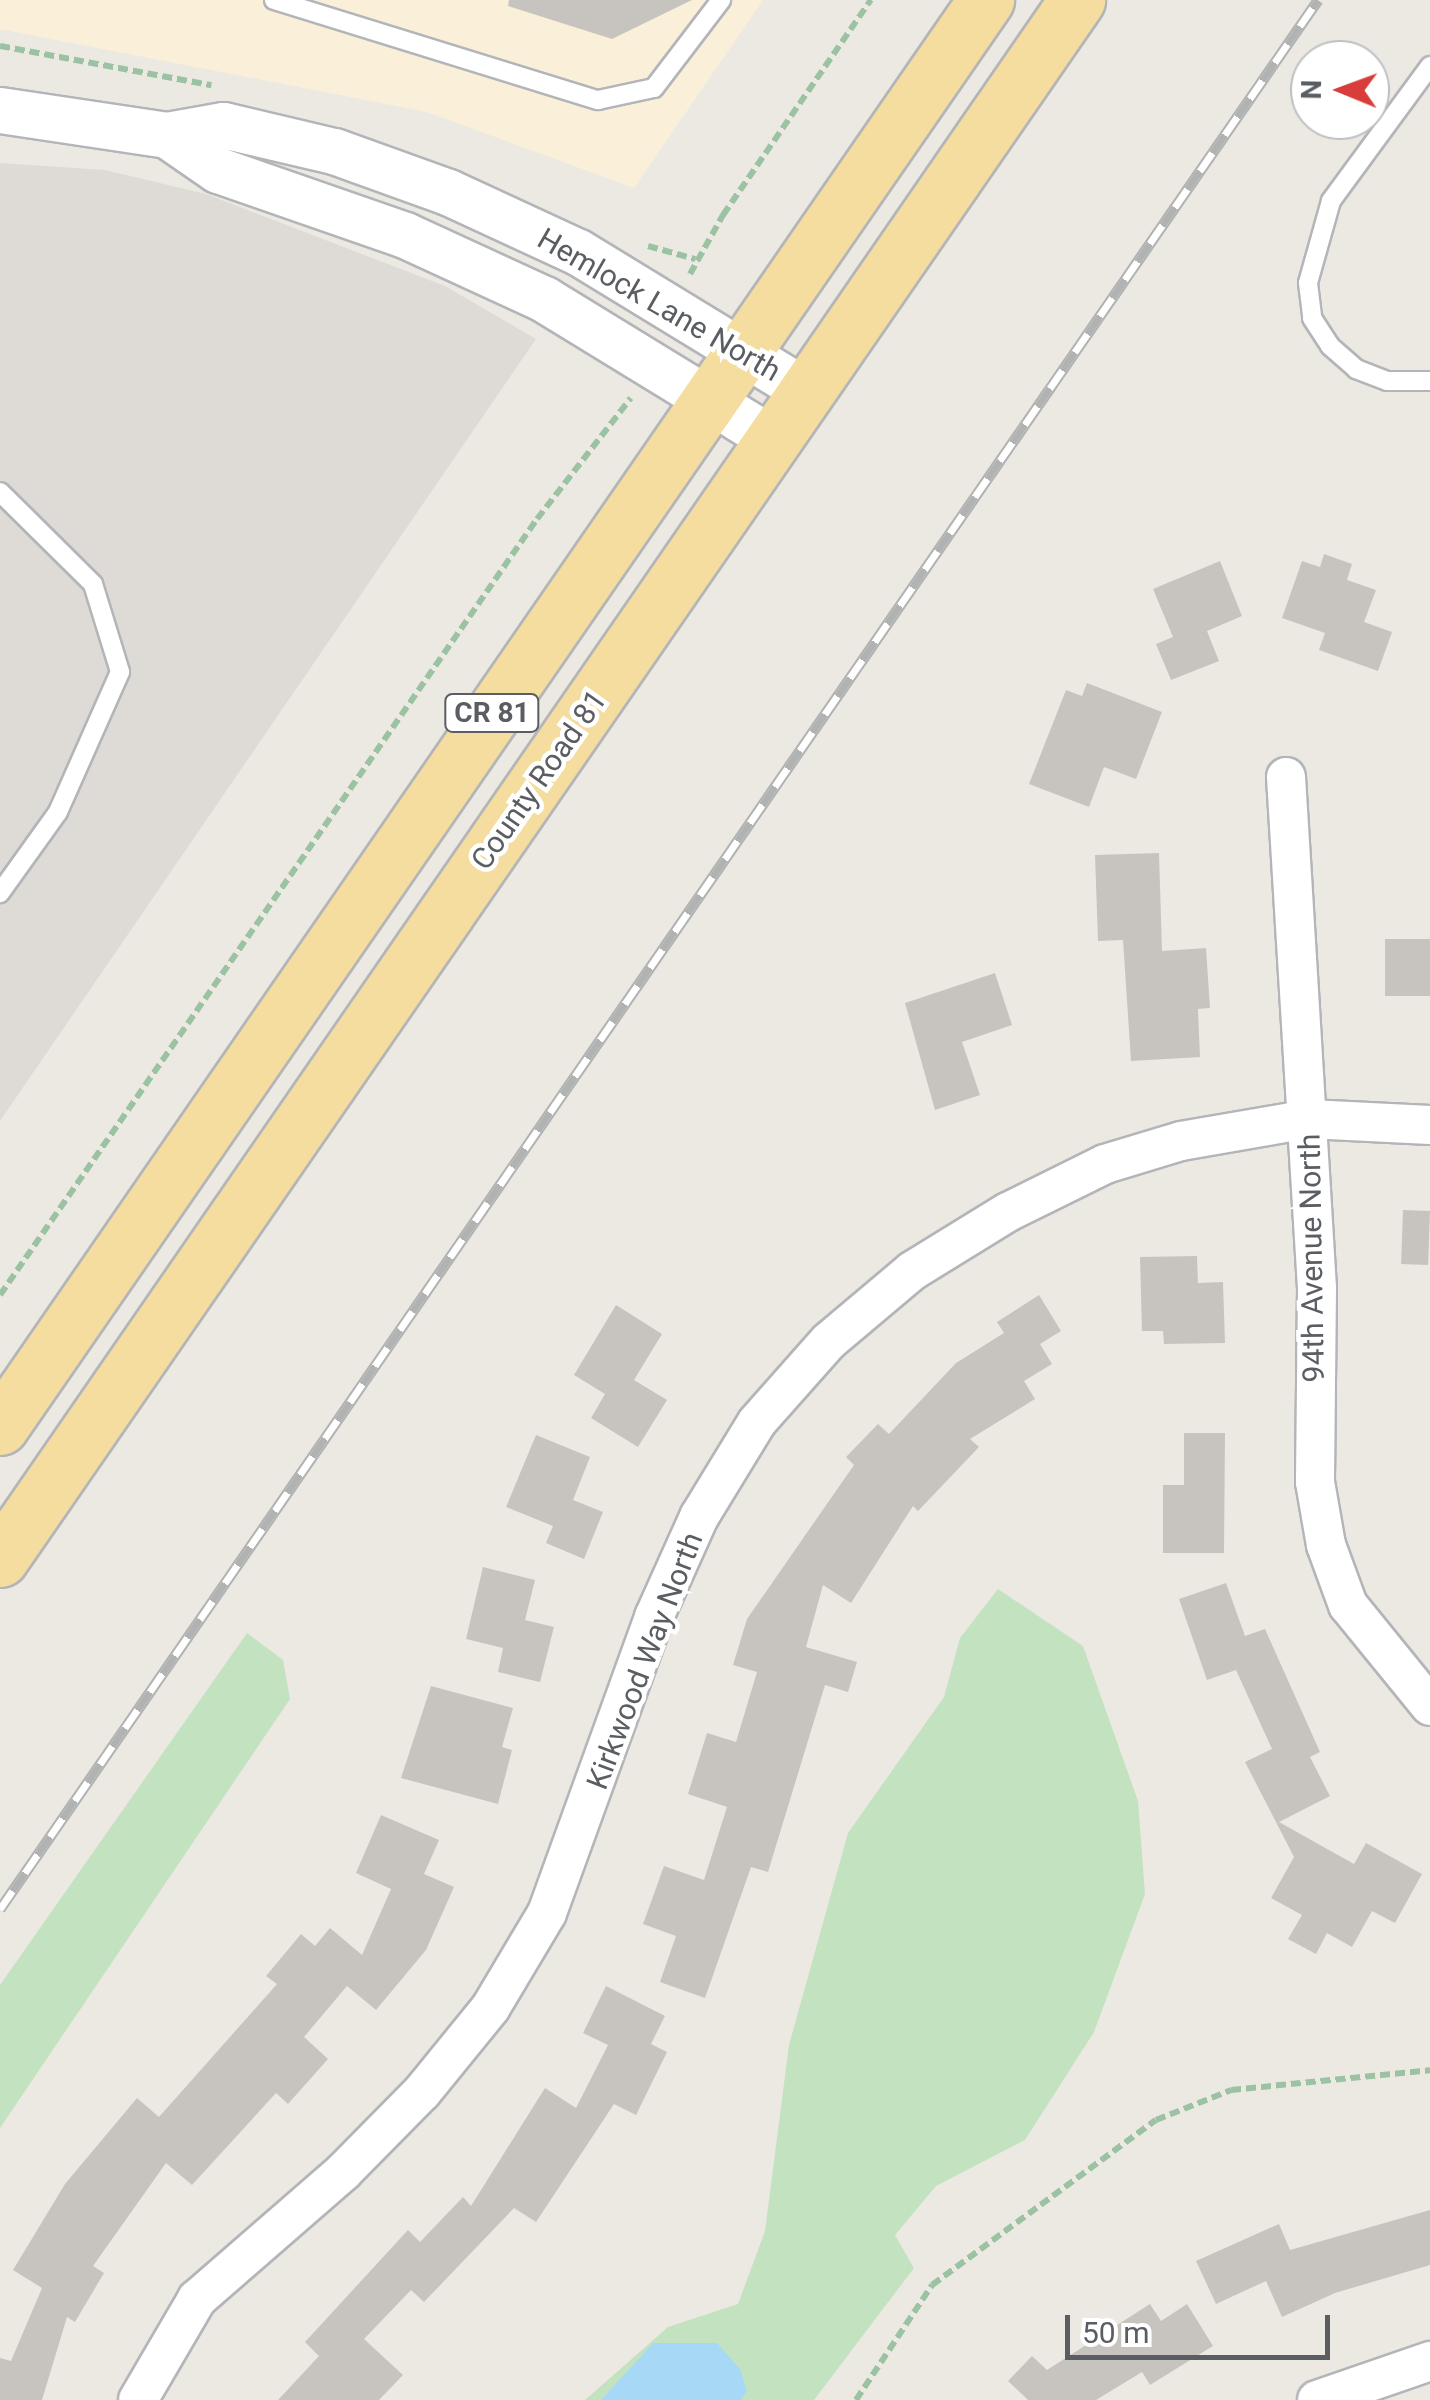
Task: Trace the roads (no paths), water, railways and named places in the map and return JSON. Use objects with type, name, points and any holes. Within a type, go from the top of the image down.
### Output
[{"type":"highway","name":"CR 81","points":[[0,1427],[986,0]]},
{"type":"highway","name":"County Road 81","points":[[0,1559],[1077,0]]},
{"type":"street","name":"Hemlock Lane North","points":[[0,110],[167,135],[223,125],[334,151],[448,192],[578,252],[807,392]]},
{"type":"street","name":"Hemlock Lane North","points":[[167,135],[218,170],[405,235],[544,299],[710,397],[774,440]]},
{"type":"street","name":"94th Avenue North","points":[[1286,778],[1317,1288],[1314,1482],[1326,1544],[1348,1605],[1430,1706]]},
{"type":"street","name":"Kirkwood Way North","points":[[138,2400],[197,2299],[342,2172],[422,2092],[491,2007],[546,1913],[654,1617],[699,1517],[758,1422],[828,1341],[912,1271],[1008,1212],[1105,1164],[1181,1142],[1309,1120],[1430,1126]]},
{"type":"street","points":[[1317,2400],[1411,2378]]},
{"type":"lane","points":[[274,0],[598,100],[654,88],[721,0]]},
{"type":"lane","points":[[1430,66],[1331,201],[1308,283],[1312,318],[1330,346],[1356,369],[1388,381],[1430,381]]},
{"type":"lane","points":[[0,492],[93,584],[120,672],[58,812],[0,893]]},
{"type":"water","points":[[653,2343],[717,2343],[740,2369],[747,2391],[741,2400],[601,2400]]},
{"type":"railway","points":[[0,1909],[1318,0]]}]
